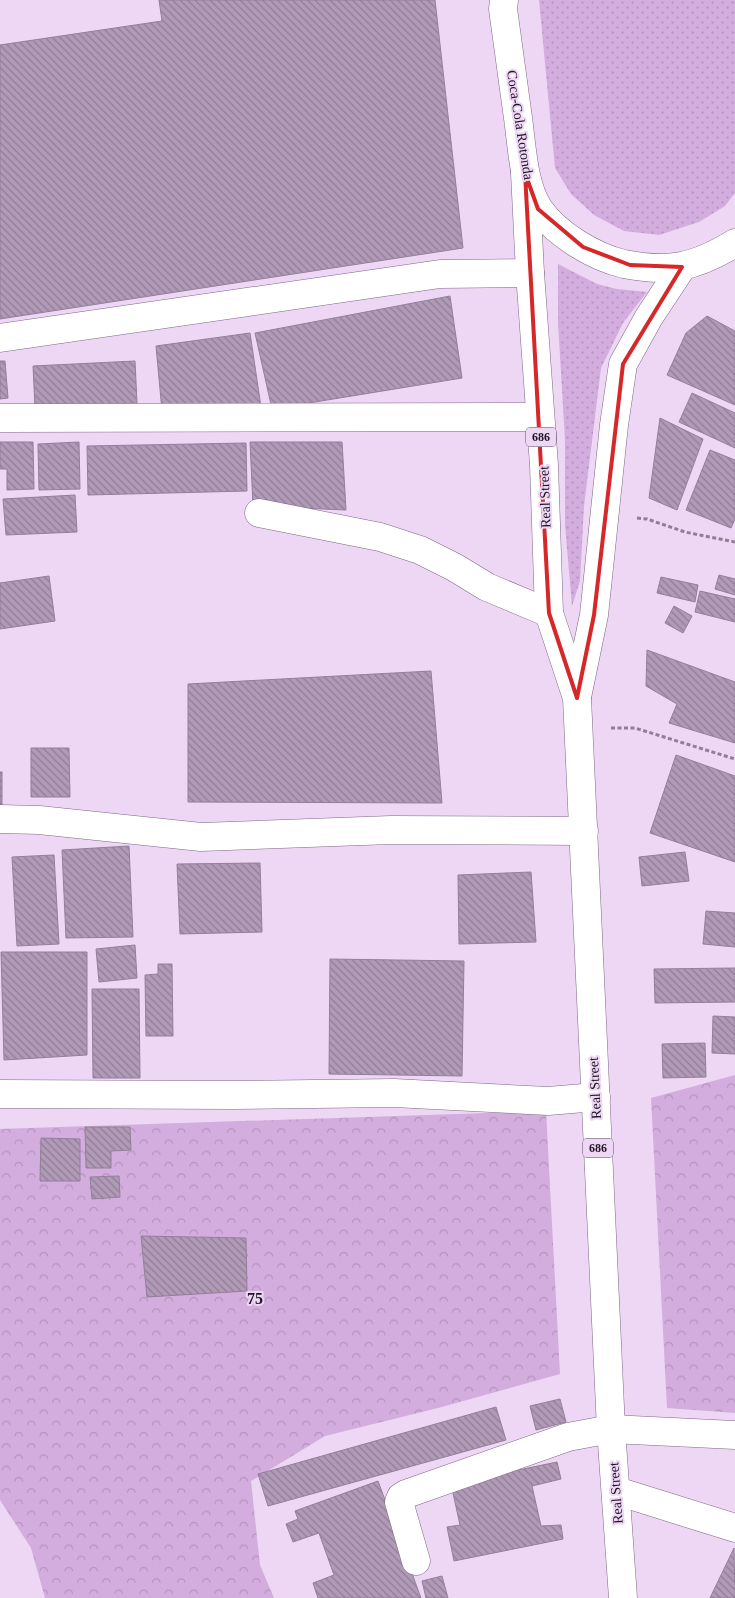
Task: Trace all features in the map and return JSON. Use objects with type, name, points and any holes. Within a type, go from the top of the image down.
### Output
[{"type":"main road","name":"Coca-Cola Rotonda","points":[[502,3],[525,173],[538,209],[550,223],[582,247],[612,261],[630,265],[667,268],[682,267],[728,253]]},
{"type":"main road","name":"Real Street","points":[[525,173],[539,418],[544,465],[549,613],[576,698],[612,1430],[623,1598]]},
{"type":"main road","name":"Real Street","points":[[576,698],[594,615],[614,425],[623,364],[649,316],[682,267]]},
{"type":"main road","points":[[0,338],[440,274],[530,273]]},
{"type":"main road","points":[[0,418],[539,418]]},
{"type":"main road","points":[[258,513],[380,538],[420,550],[454,567],[487,587],[549,613]]},
{"type":"main road","points":[[0,819],[38,820],[201,837],[391,830],[584,831]]},
{"type":"main road","points":[[0,1094],[234,1095],[394,1093],[548,1101],[596,1097]]},
{"type":"main road","points":[[416,1561],[400,1502],[401,1498],[406,1494],[568,1437],[612,1430],[735,1435]]},
{"type":"main road","points":[[617,1491],[735,1528]]},
{"type":"path","points":[[604,515],[647,519],[685,532],[735,542]]},
{"type":"path","points":[[578,728],[634,728],[735,759]]},
{"type":"highlighted area","points":[[525,173],[538,209],[583,247],[630,265],[682,267],[623,364],[594,615],[577,698],[549,613]]},
{"type":"green space","points":[[539,0],[735,0],[735,193],[725,206],[699,222],[659,235],[624,231],[594,215],[571,194],[555,168]]},
{"type":"green space","points":[[558,264],[597,284],[617,289],[647,292],[623,323],[601,368],[584,506],[580,581],[572,606],[565,525],[565,440],[558,322]]},
{"type":"green space","points":[[735,1075],[735,1413],[667,1408],[651,1098]]},
{"type":"green space","points":[[546,1111],[560,1374],[438,1408],[325,1436],[251,1481],[260,1565],[274,1598],[45,1598],[31,1548],[0,1500],[0,1129]]},
{"type":"building","points":[[159,0],[435,0],[463,248],[0,319],[0,45],[162,21]]},
{"type":"building","points":[[450,296],[462,378],[272,409],[255,333]]},
{"type":"building","points":[[707,316],[735,331],[735,405],[667,375],[686,333]]},
{"type":"building","points":[[250,333],[261,407],[162,411],[156,346]]},
{"type":"building","points":[[0,361],[5,361],[8,398],[0,399]]},
{"type":"building","points":[[135,361],[137,403],[35,408],[33,366]]},
{"type":"building","points":[[692,393],[735,413],[735,448],[679,422]]},
{"type":"building","points":[[660,418],[703,439],[677,510],[649,498]]},
{"type":"building","points":[[0,442],[33,442],[34,489],[7,490],[7,469],[0,469]]},
{"type":"building","points":[[79,442],[80,489],[39,490],[38,444]]},
{"type":"building","points":[[250,442],[342,442],[346,510],[253,506]]},
{"type":"building","points":[[246,443],[247,491],[88,495],[87,446]]},
{"type":"building","points":[[710,450],[735,460],[735,519],[731,528],[686,510]]},
{"type":"building","points":[[75,495],[77,532],[6,535],[3,499]]},
{"type":"building","points":[[719,575],[735,579],[735,595],[715,589]]},
{"type":"building","points":[[49,576],[55,621],[0,629],[0,583]]},
{"type":"building","points":[[661,577],[698,585],[695,602],[657,593]]},
{"type":"building","points":[[700,591],[735,599],[735,622],[695,612]]},
{"type":"building","points":[[674,606],[692,616],[683,633],[665,623]]},
{"type":"building","points":[[647,650],[735,682],[735,743],[669,723],[677,704],[646,686]]},
{"type":"building","points":[[431,671],[442,803],[188,802],[188,684]]},
{"type":"building","points":[[31,748],[69,748],[70,797],[31,797]]},
{"type":"building","points":[[676,755],[735,776],[735,862],[650,833]]},
{"type":"building","points":[[0,772],[2,772],[2,817],[0,817]]},
{"type":"building","points":[[129,846],[133,937],[66,938],[62,850]]},
{"type":"building","points":[[685,852],[689,881],[642,886],[639,857]]},
{"type":"building","points":[[54,855],[59,944],[17,946],[12,857]]},
{"type":"building","points":[[260,863],[262,932],[180,934],[177,864]]},
{"type":"building","points":[[531,872],[536,942],[459,944],[458,875]]},
{"type":"building","points":[[706,911],[735,913],[735,947],[703,944]]},
{"type":"building","points":[[135,945],[137,978],[99,982],[96,949]]},
{"type":"building","points":[[1,952],[87,952],[87,1055],[4,1060]]},
{"type":"building","points":[[330,959],[464,961],[462,1076],[329,1074]]},
{"type":"building","points":[[158,964],[172,964],[173,1036],[146,1036],[145,975],[158,974]]},
{"type":"building","points":[[735,968],[735,1002],[655,1003],[654,969]]},
{"type":"building","points":[[92,989],[139,989],[140,1078],[93,1078]]},
{"type":"building","points":[[713,1016],[735,1017],[735,1054],[712,1053]]},
{"type":"building","points":[[705,1043],[706,1077],[663,1078],[662,1044]]},
{"type":"building","points":[[85,1127],[130,1127],[131,1150],[111,1151],[111,1168],[86,1168]]},
{"type":"building","points":[[41,1138],[80,1139],[80,1181],[40,1181]]},
{"type":"building","points":[[119,1176],[120,1197],[92,1199],[90,1177]]},
{"type":"building","points":[[141,1236],[246,1238],[247,1291],[147,1297]]},
{"type":"building","points":[[560,1399],[566,1422],[536,1430],[530,1406]]},
{"type":"building","points":[[496,1407],[506,1440],[268,1506],[258,1474]]},
{"type":"building","points":[[557,1462],[561,1479],[532,1486],[541,1526],[561,1525],[563,1539],[454,1561],[447,1527],[460,1525],[451,1484]]},
{"type":"building","points":[[378,1481],[421,1598],[318,1598],[313,1583],[334,1575],[319,1533],[293,1542],[286,1524],[298,1519],[295,1511]]},
{"type":"building","points":[[734,1548],[735,1598],[710,1598]]},
{"type":"building","points":[[442,1576],[448,1598],[426,1598],[422,1581]]},
{"type":"district","name":"75","points":[[255,1298]]}]
